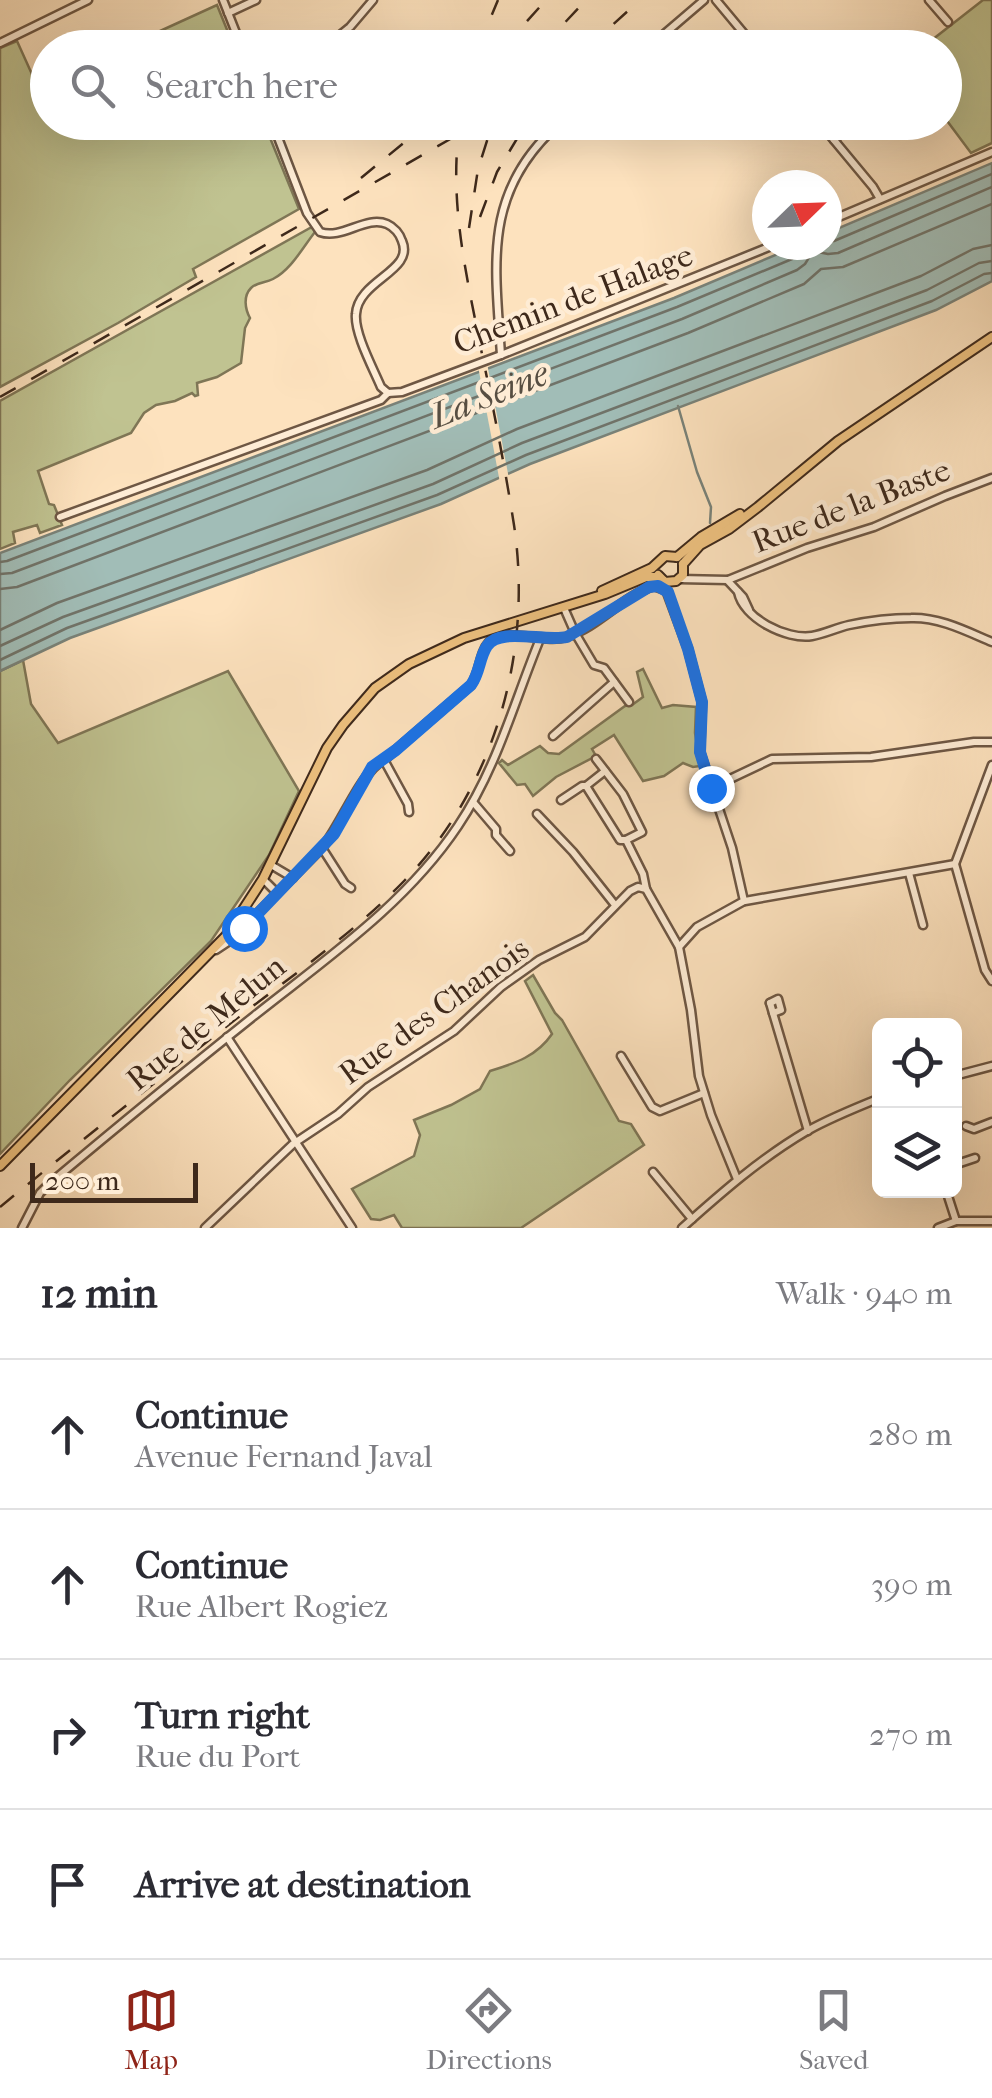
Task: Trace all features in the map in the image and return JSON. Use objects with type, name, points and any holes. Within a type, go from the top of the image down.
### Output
[{"type":"main road","points":[[676,577],[701,537],[793,478],[838,440],[992,336]]},
{"type":"main road","points":[[591,599],[657,565],[665,556],[676,577]]},
{"type":"main road","points":[[657,565],[660,578]]},
{"type":"main road","points":[[0,1166],[226,936],[264,879],[327,748],[376,688],[409,664],[464,638],[591,599],[646,576],[676,577]]},
{"type":"street","points":[[0,42],[88,0]]},
{"type":"street","points":[[222,0],[235,30]]},
{"type":"street","points":[[228,13],[256,0]]},
{"type":"street","points":[[345,30],[373,0]]},
{"type":"street","points":[[669,30],[704,0]]},
{"type":"street","points":[[716,0],[741,30]]},
{"type":"street","points":[[929,0],[948,22]]},
{"type":"street","points":[[279,140],[307,213],[320,232],[331,234],[383,222],[402,239],[402,260],[366,290],[356,309],[360,334],[388,393]]},
{"type":"street","points":[[502,355],[495,270],[499,220],[516,176],[543,140]]},
{"type":"street","points":[[834,140],[880,199]]},
{"type":"street","points":[[842,215],[992,152]]},
{"type":"street","name":"Chemin de Halage","points":[[60,518],[381,400],[388,393],[402,392],[502,355],[752,254]]},
{"type":"street","name":"Rue de la Baste","points":[[728,580],[806,548],[874,527],[992,478]]},
{"type":"street","points":[[676,577],[702,702],[700,752],[732,848],[744,901]]},
{"type":"street","points":[[210,953],[231,940],[322,848],[372,768],[471,685],[483,653],[493,640],[506,636],[562,638],[642,590],[676,577],[728,580],[744,609],[763,624],[801,636],[911,618],[949,624],[992,642]]},
{"type":"street","points":[[564,608],[594,665],[604,668],[628,702]]},
{"type":"street","name":"Rue de Melun","points":[[22,1228],[49,1184],[376,918],[431,864],[473,802],[500,750],[540,639]]},
{"type":"street","points":[[553,736],[614,682]]},
{"type":"street","points":[[711,788],[772,759],[872,757],[992,742]]},
{"type":"street","points":[[586,786],[620,840],[642,832],[623,794],[596,758]]},
{"type":"street","points":[[384,760],[409,812]]},
{"type":"street","points":[[992,766],[955,864],[985,970],[992,981]]},
{"type":"street","points":[[560,800],[605,771]]},
{"type":"street","points":[[473,802],[510,851]]},
{"type":"street","points":[[538,814],[615,906]]},
{"type":"street","points":[[626,840],[646,889],[679,947],[704,1093],[737,1179]]},
{"type":"street","points":[[322,848],[351,888]]},
{"type":"street","points":[[679,947],[697,927],[744,901],[955,864]]},
{"type":"street","points":[[271,865],[293,878]]},
{"type":"street","points":[[909,873],[923,924]]},
{"type":"street","points":[[264,879],[278,893]]},
{"type":"street","name":"Rue des Chanois","points":[[206,1228],[295,1142],[338,1114],[368,1086],[454,1031],[501,986],[539,960],[585,937],[630,891],[646,889]]},
{"type":"street","points":[[773,1013],[808,1131]]},
{"type":"street","points":[[227,1037],[352,1228]]},
{"type":"street","points":[[621,1056],[652,1107],[660,1111],[704,1093]]},
{"type":"street","points":[[962,1074],[992,1066]]},
{"type":"street","points":[[682,1228],[737,1179],[808,1131],[872,1102]]},
{"type":"street","points":[[966,1126],[974,1128],[992,1122]]},
{"type":"street","points":[[962,1162],[975,1158]]},
{"type":"street","points":[[653,1172],[692,1219]]},
{"type":"street","points":[[947,1198],[952,1224]]},
{"type":"street","points":[[938,1228],[992,1221]]},
{"type":"green space","points":[[983,0],[992,0],[992,143],[971,153],[961,140],[962,30],[945,30]]},
{"type":"green space","points":[[217,5],[227,30],[162,30]]},
{"type":"green space","points":[[17,41],[30,70],[30,140],[271,140],[299,209],[193,269],[196,277],[0,387],[0,48]]},
{"type":"green space","points":[[310,228],[315,232],[285,270],[248,291],[250,318],[241,363],[197,383],[198,395],[192,393],[156,405],[144,413],[131,433],[38,471],[49,504],[54,505],[62,525],[40,533],[37,525],[13,532],[15,543],[0,549],[0,401]]},
{"type":"green space","points":[[23,660],[31,704],[58,743],[228,671],[299,791],[269,855],[211,941],[0,1154],[0,671]]},
{"type":"green space","points":[[643,669],[662,708],[696,707],[700,766],[683,763],[664,776],[643,781],[614,735],[592,749],[596,756],[556,777],[533,796],[525,784],[517,785],[499,763],[502,760],[508,765],[540,746],[548,753],[559,754],[643,697],[637,672]]},
{"type":"green space","points":[[533,975],[619,1121],[631,1124],[644,1145],[521,1228],[402,1228],[394,1215],[371,1219],[352,1189],[414,1156],[420,1135],[414,1120],[480,1089],[490,1071],[533,1053],[552,1034],[525,981]]},
{"type":"water","name":"La Seine","points":[[992,163],[992,281],[936,310],[530,464],[441,504],[70,638],[0,671],[0,553],[674,298],[764,260],[842,260],[842,227]]},
{"type":"pier","points":[[487,363],[509,479],[500,483],[478,366]]},
{"type":"waterway","points":[[678,406],[711,507],[710,523]]},
{"type":"railway","points":[[486,30],[498,0]]},
{"type":"railway","points":[[519,30],[546,0]]},
{"type":"railway","points":[[558,30],[586,0]]},
{"type":"railway","points":[[607,30],[640,0]]},
{"type":"railway","points":[[361,178],[407,140]]},
{"type":"railway","points":[[0,397],[449,140]]},
{"type":"railway","points":[[0,1207],[386,899],[436,843],[463,803],[484,760],[512,669],[518,573],[507,482],[461,239],[456,181],[458,140]]},
{"type":"railway","points":[[469,228],[478,169],[487,140]]},
{"type":"railway","points":[[480,217],[497,172],[516,140]]},
{"type":"route","points":[[244,928],[334,834],[372,767],[471,685],[489,643],[506,636],[553,640],[567,637],[649,587],[658,586],[668,592],[688,649],[702,702],[700,752],[711,788]]}]
